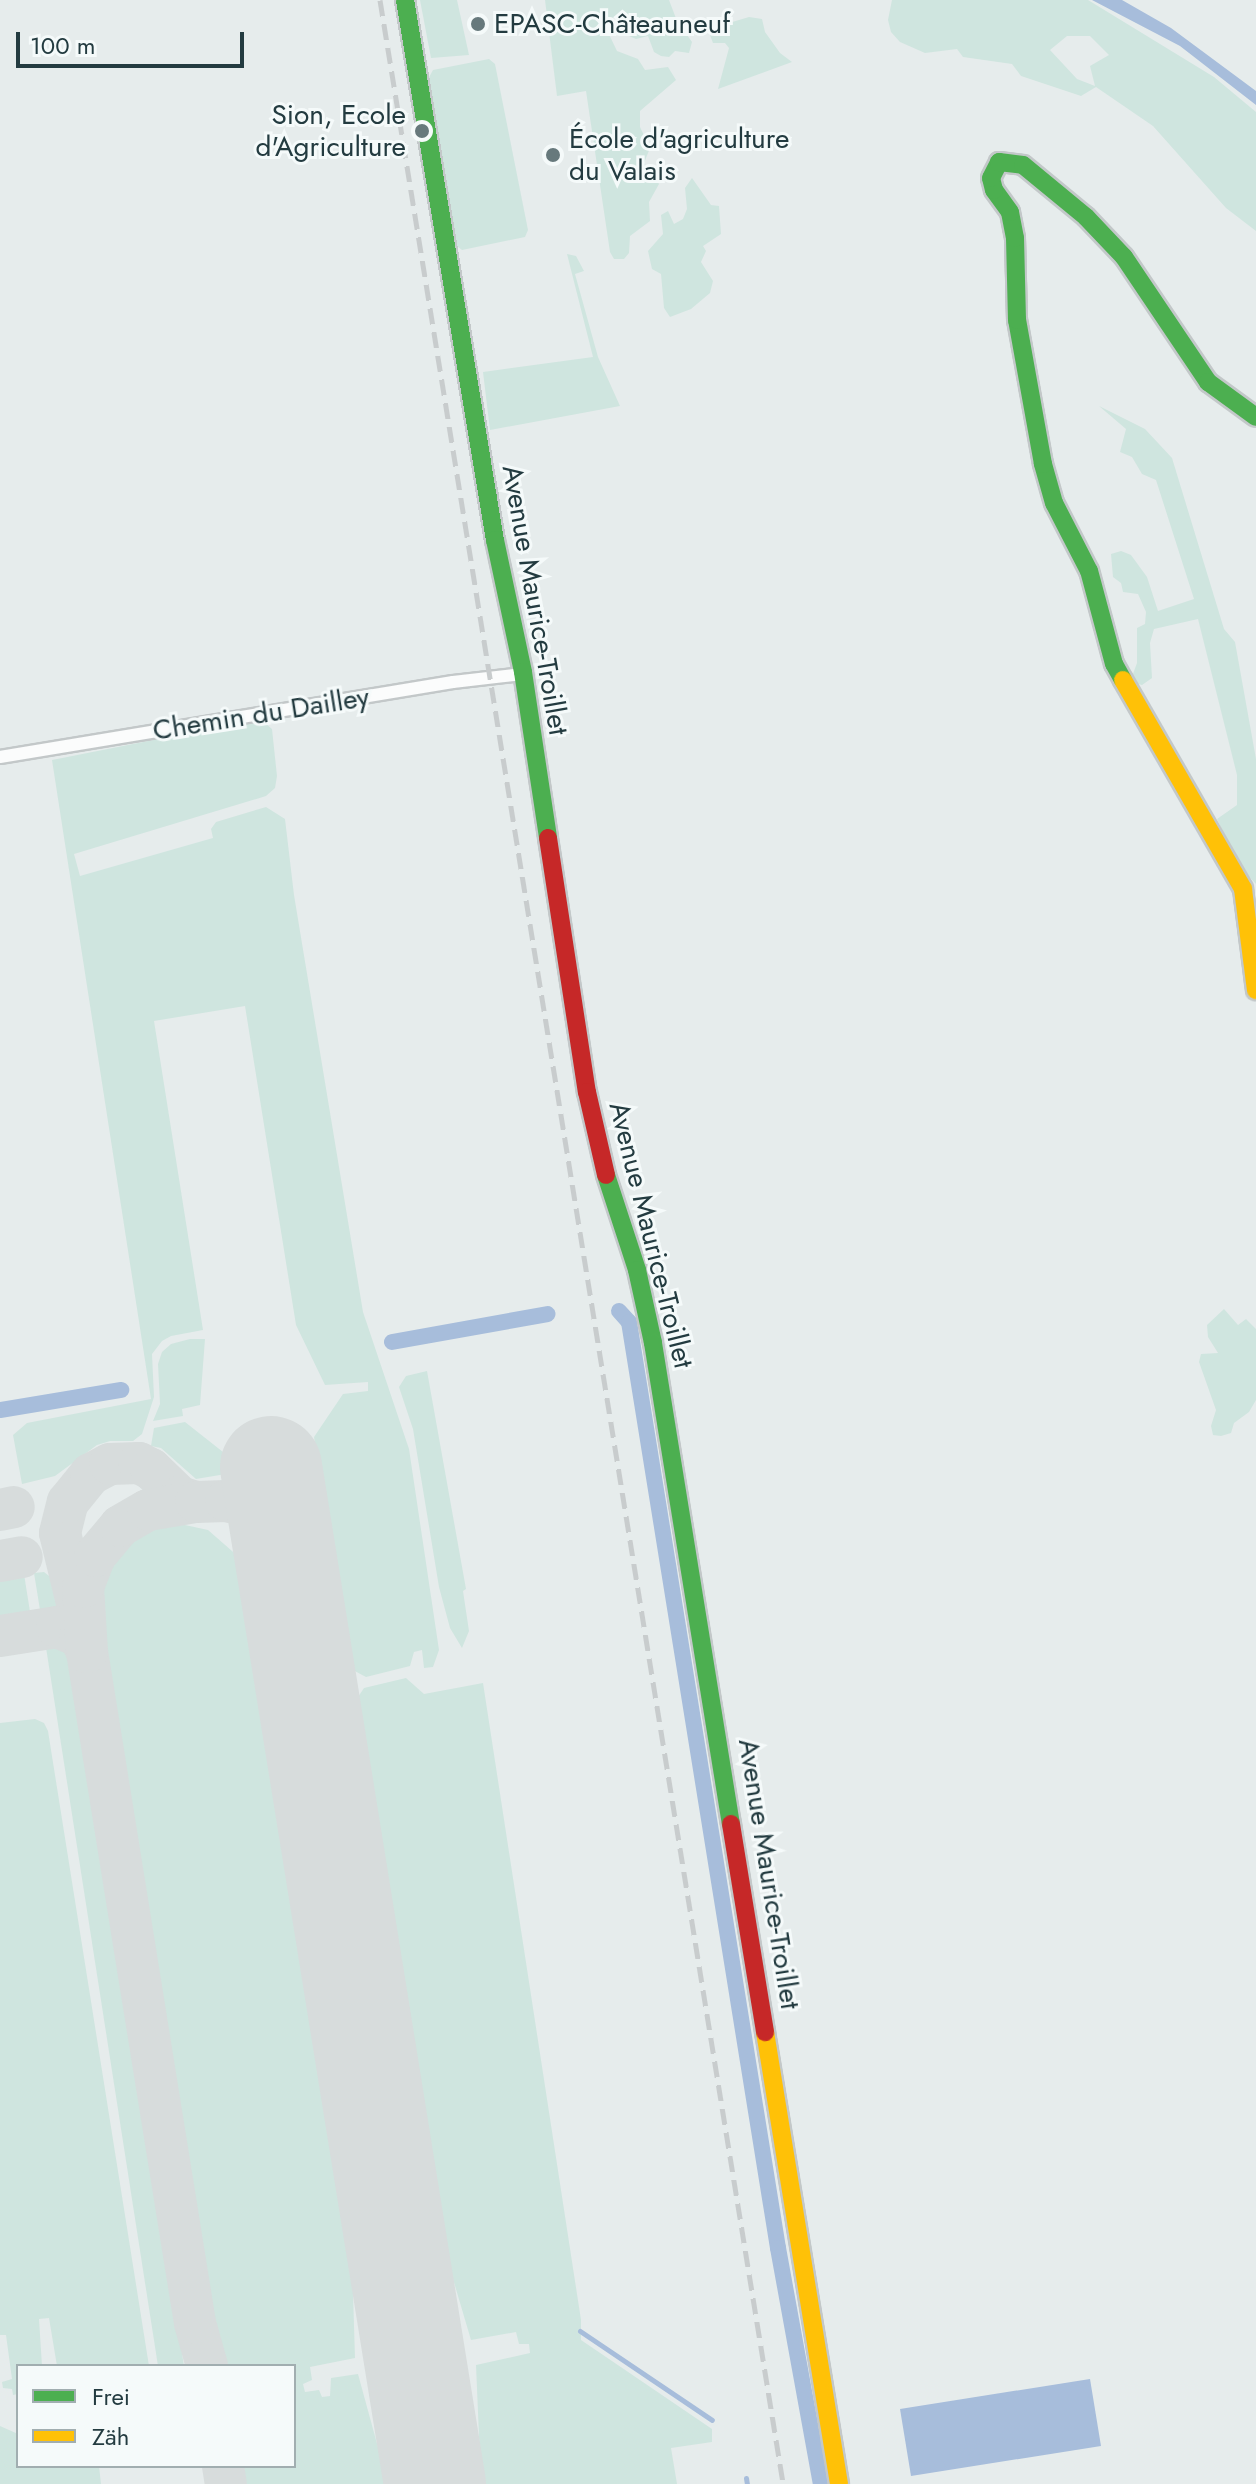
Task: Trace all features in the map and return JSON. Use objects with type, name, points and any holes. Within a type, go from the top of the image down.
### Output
[{"type":"street","name":"Avenue Maurice-Troillet","points":[[405,0],[495,540],[523,674],[587,1092],[601,1161],[637,1270],[653,1343],[839,2484]]},
{"type":"street","points":[[1256,417],[1208,382],[1124,257],[1086,217],[1023,165],[1011,161],[999,162],[991,178],[994,190],[1010,212],[1015,238],[1017,320],[1043,464],[1054,503],[1089,571],[1114,664],[1243,889],[1256,990]]},
{"type":"street","name":"Chemin du Dailley","points":[[0,757],[453,682],[523,674]]},
{"type":"green space","points":[[420,0],[457,0],[469,55],[431,58]]},
{"type":"green space","points":[[545,0],[669,0],[677,21],[692,42],[689,53],[675,51],[669,57],[661,56],[654,52],[648,36],[636,39],[629,36],[626,12],[616,18],[606,17],[603,22],[617,51],[638,59],[645,70],[668,67],[676,80],[640,111],[640,127],[650,148],[644,163],[659,184],[649,202],[650,221],[630,236],[629,253],[624,259],[614,259],[610,252],[586,91],[557,96]]},
{"type":"green space","points":[[892,0],[1088,0],[1214,77],[1256,112],[1256,231],[1226,208],[1153,126],[1096,87],[1081,96],[1021,76],[1012,64],[963,57],[957,49],[925,53],[900,42],[891,32],[888,20]],"holes":[[[1067,36],[1090,36],[1109,55],[1090,66],[1095,86],[1077,79],[1050,50]]]},
{"type":"green space","points":[[749,17],[762,19],[765,32],[780,53],[792,62],[718,89],[729,48],[725,43],[713,43],[710,35],[719,26]]},
{"type":"green space","points":[[489,59],[495,64],[528,230],[525,237],[462,250],[453,243],[427,81],[433,70]]},
{"type":"green space","points":[[692,178],[711,205],[719,206],[721,234],[703,246],[706,251],[701,262],[713,281],[710,293],[691,309],[670,317],[664,308],[661,274],[652,269],[648,251],[663,234],[661,215],[668,211],[674,224],[683,219],[687,209],[685,188]]},
{"type":"green space","points":[[567,254],[576,256],[584,271],[575,274],[598,357],[620,406],[490,430],[483,372],[593,357]]},
{"type":"green space","points":[[1099,406],[1145,429],[1172,458],[1224,629],[1235,642],[1256,759],[1256,884],[1240,867],[1217,819],[1237,805],[1237,775],[1198,619],[1154,629],[1150,643],[1152,678],[1142,685],[1130,682],[1137,663],[1137,628],[1145,624],[1146,612],[1138,594],[1123,592],[1121,583],[1113,577],[1111,554],[1121,551],[1131,555],[1147,577],[1158,611],[1194,599],[1156,480],[1142,474],[1132,457],[1120,452],[1126,429]]},
{"type":"green space","points":[[260,719],[272,729],[277,776],[275,788],[266,796],[74,854],[80,876],[213,838],[211,829],[216,822],[266,807],[285,819],[294,895],[363,1312],[409,1449],[439,1650],[433,1667],[424,1668],[422,1650],[414,1652],[410,1666],[366,1677],[351,1669],[314,1437],[343,1394],[368,1391],[368,1382],[325,1385],[296,1325],[245,1006],[154,1021],[203,1330],[171,1336],[162,1341],[152,1354],[154,1397],[142,1434],[133,1441],[110,1441],[97,1445],[55,1476],[22,1484],[13,1435],[27,1423],[151,1399],[52,760]]},
{"type":"green space","points":[[1224,1309],[1238,1325],[1246,1319],[1256,1329],[1256,1400],[1249,1412],[1234,1423],[1231,1433],[1221,1436],[1213,1435],[1211,1426],[1216,1410],[1199,1362],[1201,1354],[1218,1353],[1208,1337],[1207,1325]]},
{"type":"green space","points":[[205,1339],[200,1405],[182,1409],[183,1416],[153,1421],[160,1404],[158,1364],[162,1352],[171,1344]]},
{"type":"green space","points":[[427,1371],[466,1589],[463,1591],[469,1631],[462,1648],[450,1628],[439,1587],[413,1429],[399,1387],[406,1376]]},
{"type":"green space","points":[[185,1422],[223,1452],[226,1474],[196,1479],[161,1448],[151,1446],[154,1428]]},
{"type":"green space","points":[[185,1525],[208,1530],[240,1558],[352,2260],[355,2358],[310,2367],[312,2380],[303,2384],[305,2392],[319,2390],[322,2397],[330,2396],[331,2378],[358,2374],[388,2484],[239,2484],[236,2468],[296,2468],[296,2364],[220,2364],[98,1608],[99,1579],[111,1554],[158,1526]]},
{"type":"green space","points":[[44,1572],[58,1583],[61,1600],[56,1610],[41,1616],[34,1573]]},
{"type":"green space","points":[[24,1574],[31,1618],[0,1623],[0,1578]]},
{"type":"green space","points":[[52,1640],[69,1648],[184,2364],[158,2364],[45,1641]]},
{"type":"green space","points":[[406,1678],[424,1694],[483,1683],[581,2320],[581,2340],[712,2429],[712,2442],[671,2448],[677,2484],[481,2484],[476,2365],[530,2353],[529,2344],[519,2344],[516,2332],[471,2340],[443,2245],[359,1719],[358,1697],[364,1688]]},
{"type":"green space","points":[[35,1719],[44,1723],[48,1731],[149,2364],[57,2364],[49,2318],[39,2319],[42,2364],[16,2364],[16,2394],[13,2395],[12,2389],[3,2388],[2,2382],[12,2379],[6,2335],[0,2335],[0,1723]]},
{"type":"green space","points":[[0,2426],[16,2433],[16,2468],[99,2468],[101,2484],[0,2484]]},
{"type":"water","points":[[1092,0],[1122,0],[1171,28],[1256,91],[1256,105],[1180,46]]},
{"type":"water","points":[[1090,2379],[1101,2446],[911,2476],[900,2409]]},
{"type":"waterway","points":[[619,1311],[629,1322],[778,2248],[821,2484]]},
{"type":"waterway","points":[[392,1342],[547,1314]]},
{"type":"waterway","points":[[0,1410],[121,1390]]},
{"type":"waterway","points":[[580,2331],[712,2420]]},
{"type":"waterway","points":[[746,2478],[747,2484]]},
{"type":"taxiway","points":[[79,1611],[60,1533],[68,1502],[91,1474],[110,1464],[139,1463],[151,1469],[180,1497],[196,1502]]},
{"type":"taxiway","points":[[206,2364],[195,2323],[87,1652],[83,1587],[95,1556],[120,1526],[148,1510],[196,1502],[226,1501],[252,1507],[273,1528],[287,1560]]},
{"type":"taxiway","points":[[0,1510],[14,1507]]},
{"type":"taxiway","points":[[0,1561],[22,1557]]},
{"type":"taxiway","points":[[0,1636],[57,1627],[80,1637],[87,1652]]},
{"type":"taxiway","points":[[223,2468],[226,2484]]},
{"type":"runway","points":[[271,1467],[435,2484]]},
{"type":"railway","points":[[380,0],[783,2484]]},
{"type":"traffic: fast","points":[[405,0],[495,540],[523,672],[548,838]]},
{"type":"traffic: fast","points":[[1123,680],[1114,664],[1089,571],[1054,503],[1043,464],[1017,320],[1015,238],[1010,212],[994,190],[991,178],[999,162],[1023,165],[1086,217],[1124,257],[1208,382],[1256,417]]},
{"type":"traffic: fast","points":[[606,1175],[637,1270],[653,1343],[731,1824]]},
{"type":"traffic: slow","points":[[1123,680],[1243,889],[1256,990]]},
{"type":"traffic: slow","points":[[765,2032],[839,2484]]},
{"type":"traffic: jam","points":[[548,838],[587,1092],[606,1175]]},
{"type":"traffic: jam","points":[[731,1824],[765,2032]]},
{"type":"place","name":"EPASC-Châteauneuf","points":[[478,24]]},
{"type":"place","name":"Sion, Ecole d'Agriculture","points":[[422,131]]},
{"type":"place","name":"École d'agriculture du Valais","points":[[553,155]]}]
